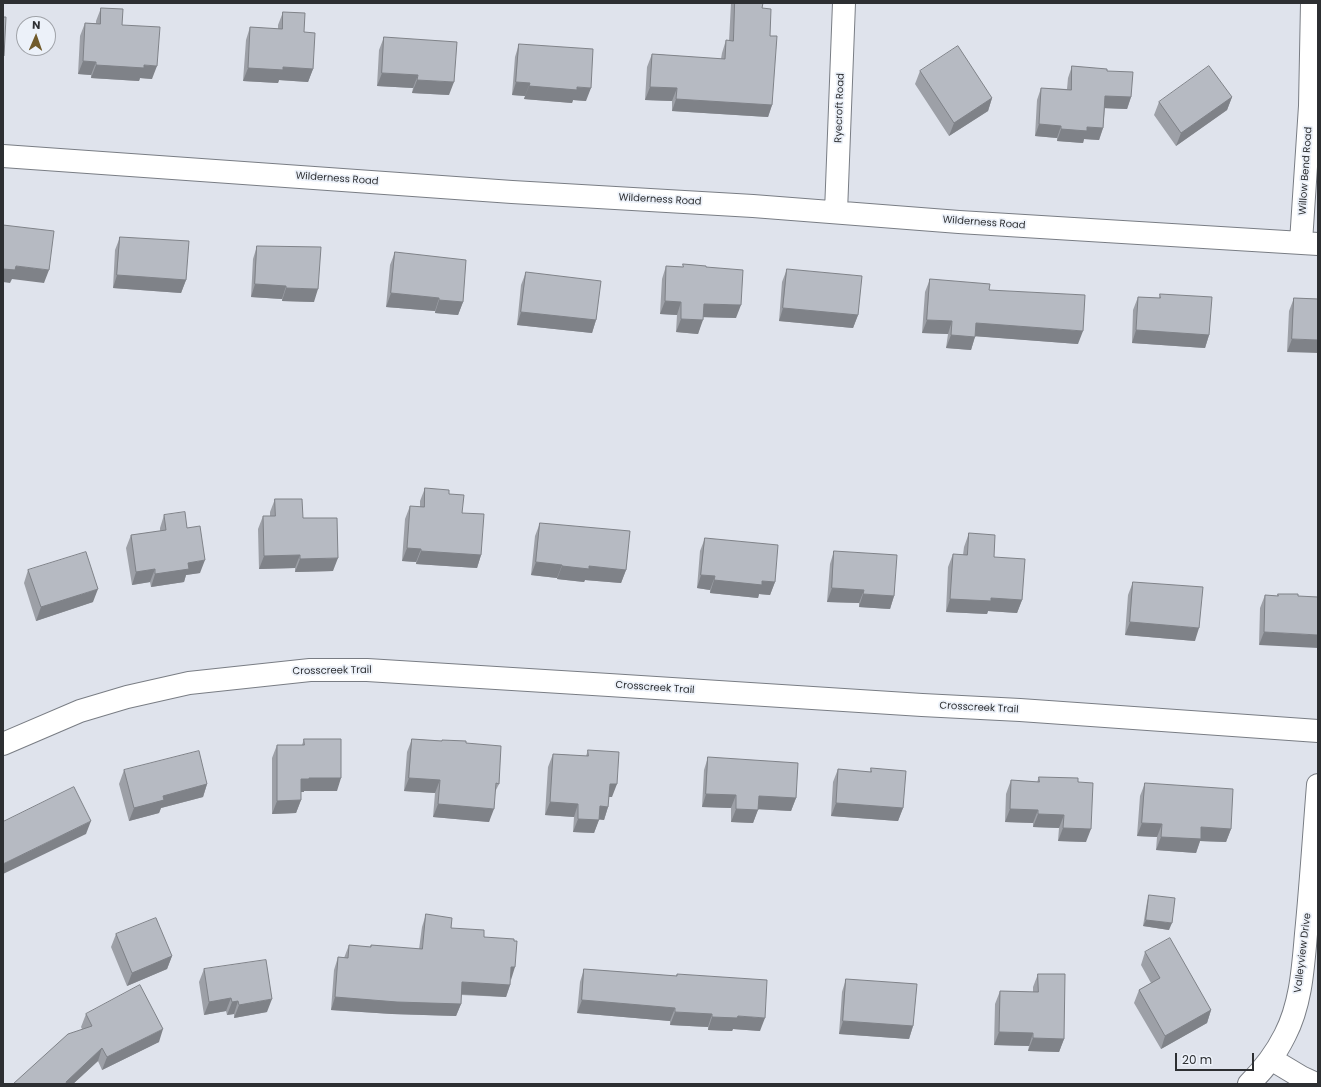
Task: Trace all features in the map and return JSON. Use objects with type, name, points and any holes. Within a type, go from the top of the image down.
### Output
[{"type":"street","name":"Ryecroft Road","points":[[836,212],[844,3]]},
{"type":"street","name":"Willow Bend Road","points":[[1310,243],[1312,3]]},
{"type":"street","name":"Wilderness Road","points":[[3,156],[512,192],[745,205],[959,222],[1310,243]]},
{"type":"street","name":"Crosscreek Trail","points":[[3,744],[80,711],[127,697],[189,684],[310,670],[367,670],[922,705],[1028,710],[1318,731]]},
{"type":"street","name":"Valleyview Drive","points":[[1249,1084],[1265,1068],[1286,1034],[1295,1009],[1302,979],[1318,785]]},
{"type":"street","points":[[1271,1059],[1316,1084]]},
{"type":"building","points":[[735,3],[763,3],[762,8],[771,9],[770,36],[777,36],[772,105],[676,99],[677,88],[650,87],[652,54],[725,59],[726,40],[733,41]]},
{"type":"building","points":[[101,8],[123,9],[122,25],[160,27],[157,66],[144,65],[144,68],[96,65],[96,62],[83,61],[85,23],[100,24]]},
{"type":"building","points":[[283,12],[305,13],[304,32],[315,33],[313,69],[283,67],[283,70],[248,68],[250,27],[282,29]]},
{"type":"building","points":[[3,17],[6,17],[4,56],[3,56]]},
{"type":"building","points":[[384,37],[457,42],[454,82],[417,80],[418,75],[382,73]]},
{"type":"building","points":[[519,44],[593,49],[591,88],[577,87],[577,90],[529,86],[530,83],[516,82]]},
{"type":"building","points":[[958,46],[992,98],[954,123],[920,71]]},
{"type":"building","points":[[1072,66],[1107,69],[1107,71],[1133,72],[1131,97],[1105,96],[1103,128],[1087,127],[1087,131],[1061,129],[1061,126],[1039,124],[1041,88],[1071,90]]},
{"type":"building","points":[[1209,66],[1232,97],[1181,133],[1159,102]]},
{"type":"building","points":[[3,225],[54,231],[49,270],[16,266],[15,270],[3,269]]},
{"type":"building","points":[[120,237],[189,241],[186,280],[117,275]]},
{"type":"building","points":[[257,246],[321,247],[318,289],[286,288],[286,286],[255,284]]},
{"type":"building","points":[[395,252],[466,260],[463,302],[391,293]]},
{"type":"building","points":[[683,264],[743,270],[741,305],[704,304],[703,320],[681,319],[681,302],[665,301],[666,266],[683,267]]},
{"type":"building","points":[[787,269],[862,276],[858,315],[783,308]]},
{"type":"building","points":[[526,272],[601,281],[596,320],[521,312]]},
{"type":"building","points":[[930,279],[990,284],[989,290],[1085,295],[1083,331],[976,323],[975,337],[951,335],[952,321],[927,320]]},
{"type":"building","points":[[1160,294],[1212,297],[1209,335],[1136,330],[1138,297],[1160,298]]},
{"type":"building","points":[[1294,298],[1318,299],[1318,340],[1292,339]]},
{"type":"building","points":[[425,488],[449,490],[449,494],[464,495],[462,513],[484,514],[481,555],[421,551],[421,549],[407,548],[410,506],[424,507]]},
{"type":"building","points":[[275,499],[302,499],[303,518],[337,518],[338,558],[300,559],[300,555],[264,556],[263,516],[275,516]]},
{"type":"building","points":[[185,512],[187,528],[200,526],[205,560],[188,563],[189,569],[155,574],[155,569],[136,572],[131,535],[166,530],[164,515]]},
{"type":"building","points":[[540,523],[630,531],[626,570],[589,566],[589,569],[536,562]]},
{"type":"building","points":[[969,533],[995,535],[994,557],[1025,559],[1022,600],[991,598],[991,601],[950,599],[953,554],[967,555]]},
{"type":"building","points":[[705,538],[778,545],[775,582],[762,581],[762,585],[714,580],[715,576],[701,575]]},
{"type":"building","points":[[834,551],[897,555],[894,596],[863,594],[864,590],[832,588]]},
{"type":"building","points":[[86,552],[98,589],[41,607],[28,570]]},
{"type":"building","points":[[1133,582],[1203,587],[1199,628],[1130,622]]},
{"type":"building","points":[[1278,594],[1298,594],[1298,596],[1318,597],[1318,635],[1264,632],[1265,595],[1278,596]]},
{"type":"building","points":[[304,739],[341,739],[341,778],[301,779],[301,800],[277,801],[277,745],[304,745]]},
{"type":"building","points":[[412,739],[466,741],[466,743],[501,746],[499,784],[496,783],[494,809],[438,804],[440,780],[409,778]]},
{"type":"building","points":[[588,750],[619,752],[617,784],[610,784],[608,807],[600,806],[599,820],[578,819],[578,804],[550,802],[553,754],[588,756]]},
{"type":"building","points":[[199,751],[207,784],[163,796],[164,800],[134,808],[124,770]]},
{"type":"building","points":[[708,757],[798,763],[796,798],[759,796],[758,810],[736,809],[736,795],[706,794]]},
{"type":"building","points":[[871,768],[906,771],[903,808],[836,803],[838,769],[871,772]]},
{"type":"building","points":[[1039,777],[1078,778],[1078,782],[1093,783],[1091,829],[1063,828],[1064,815],[1038,814],[1038,810],[1010,809],[1011,780],[1039,782]]},
{"type":"building","points":[[1145,783],[1233,789],[1231,829],[1201,827],[1201,839],[1161,837],[1162,824],[1142,823]]},
{"type":"building","points":[[74,787],[91,821],[3,864],[3,822]]},
{"type":"building","points":[[1149,895],[1175,898],[1172,923],[1146,920]]},
{"type":"building","points":[[426,914],[452,918],[451,928],[484,930],[484,937],[514,939],[514,941],[517,941],[515,967],[511,967],[510,985],[462,982],[461,1004],[397,1002],[335,997],[338,957],[348,958],[349,945],[371,947],[371,945],[422,949]]},
{"type":"building","points":[[156,918],[172,956],[132,973],[116,934]]},
{"type":"building","points":[[1170,938],[1211,1010],[1165,1036],[1139,990],[1160,978],[1145,952]]},
{"type":"building","points":[[266,960],[272,999],[239,1005],[238,1001],[232,1002],[231,998],[209,1002],[204,969]]},
{"type":"building","points":[[584,969],[677,976],[677,974],[767,980],[765,1018],[738,1016],[737,1018],[712,1017],[712,1014],[675,1012],[675,1008],[582,1000]]},
{"type":"building","points":[[1038,974],[1065,974],[1064,1039],[1033,1038],[1033,1033],[999,1032],[1000,991],[1038,992]]},
{"type":"building","points":[[846,979],[917,984],[913,1026],[843,1021]]},
{"type":"building","points":[[140,985],[163,1029],[107,1057],[102,1048],[66,1082],[67,1084],[13,1084],[68,1034],[92,1026],[86,1014]]}]
